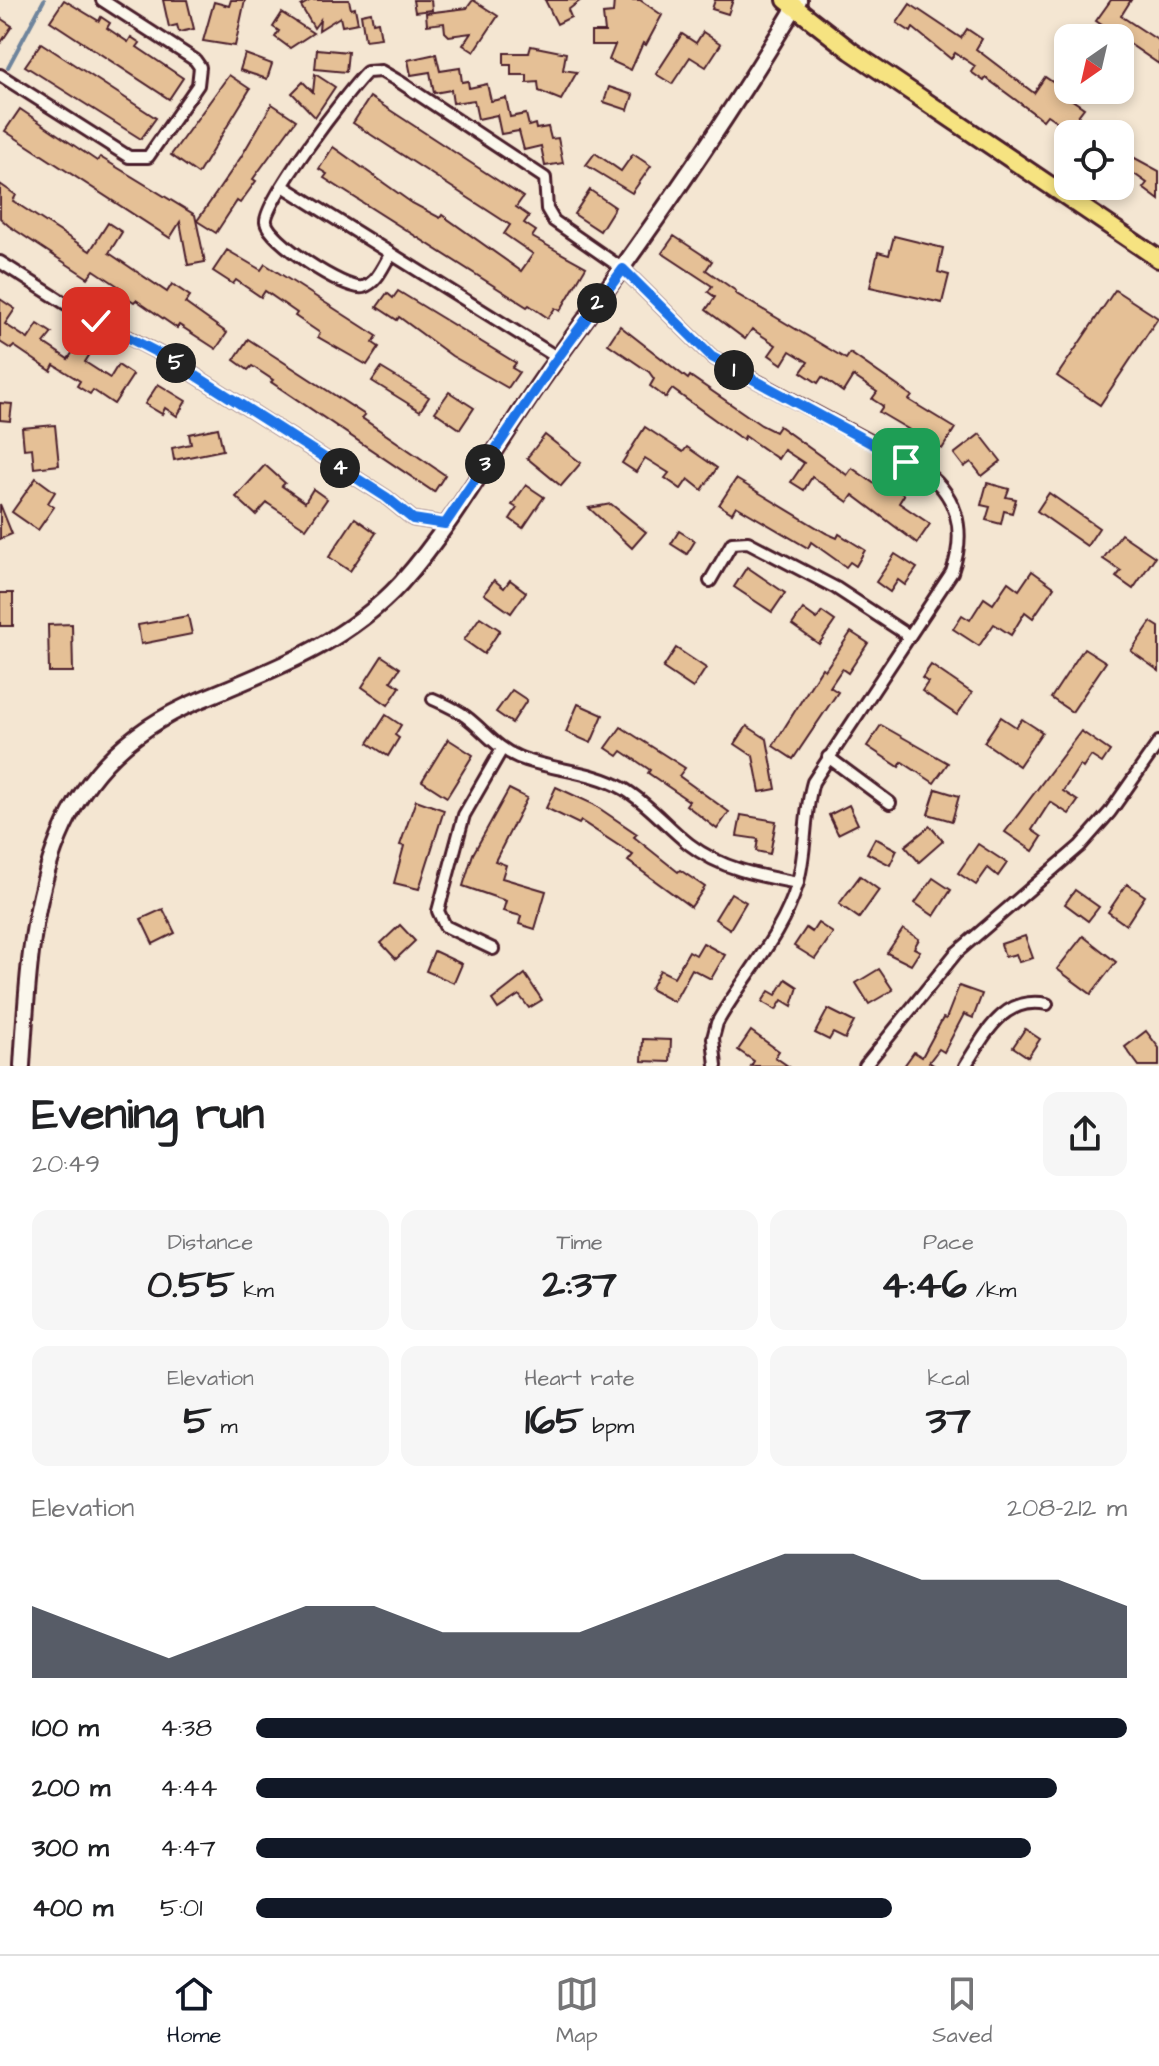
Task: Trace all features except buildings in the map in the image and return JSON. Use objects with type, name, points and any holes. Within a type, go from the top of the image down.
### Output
[{"type":"main road","points":[[22,1066],[28,957],[35,911],[53,848],[79,795],[106,763],[148,727],[196,701],[285,666],[346,632],[402,582],[623,269],[793,2],[851,51],[1159,259]]},
{"type":"street","points":[[0,75],[129,157],[139,159],[153,153],[198,85],[200,67],[195,60],[102,0]]},
{"type":"street","points":[[390,255],[374,280],[356,288],[343,284],[275,240],[265,219],[283,186],[367,72],[381,71],[545,178],[547,209],[554,221],[623,269],[712,357],[918,467],[942,487],[958,518],[958,554],[945,583],[813,782],[806,808],[798,883],[784,915],[717,1023],[713,1038],[716,1066]]},
{"type":"street","points":[[283,186],[558,358]]},
{"type":"street","points":[[0,262],[74,309],[168,358],[401,507],[413,519],[445,524]]},
{"type":"street","points":[[710,581],[732,543],[748,542],[836,588],[909,636]]},
{"type":"street","points":[[433,699],[463,714],[502,749],[534,762],[605,780],[644,802],[687,842],[717,861],[763,877],[798,883]]},
{"type":"street","points":[[865,1066],[956,953],[1080,846],[1110,812],[1159,742]]},
{"type":"street","points":[[493,949],[445,926],[438,911],[464,815],[502,749]]},
{"type":"street","points":[[828,757],[890,803]]},
{"type":"street","points":[[965,1066],[990,1028],[1010,1008],[1028,1002],[1047,1004]]},
{"type":"waterway","points":[[8,67],[44,0]]},
{"type":"route","points":[[96,321],[168,358],[386,497],[413,519],[423,522],[445,524],[551,367],[623,269],[656,297],[712,357],[906,462]]}]
